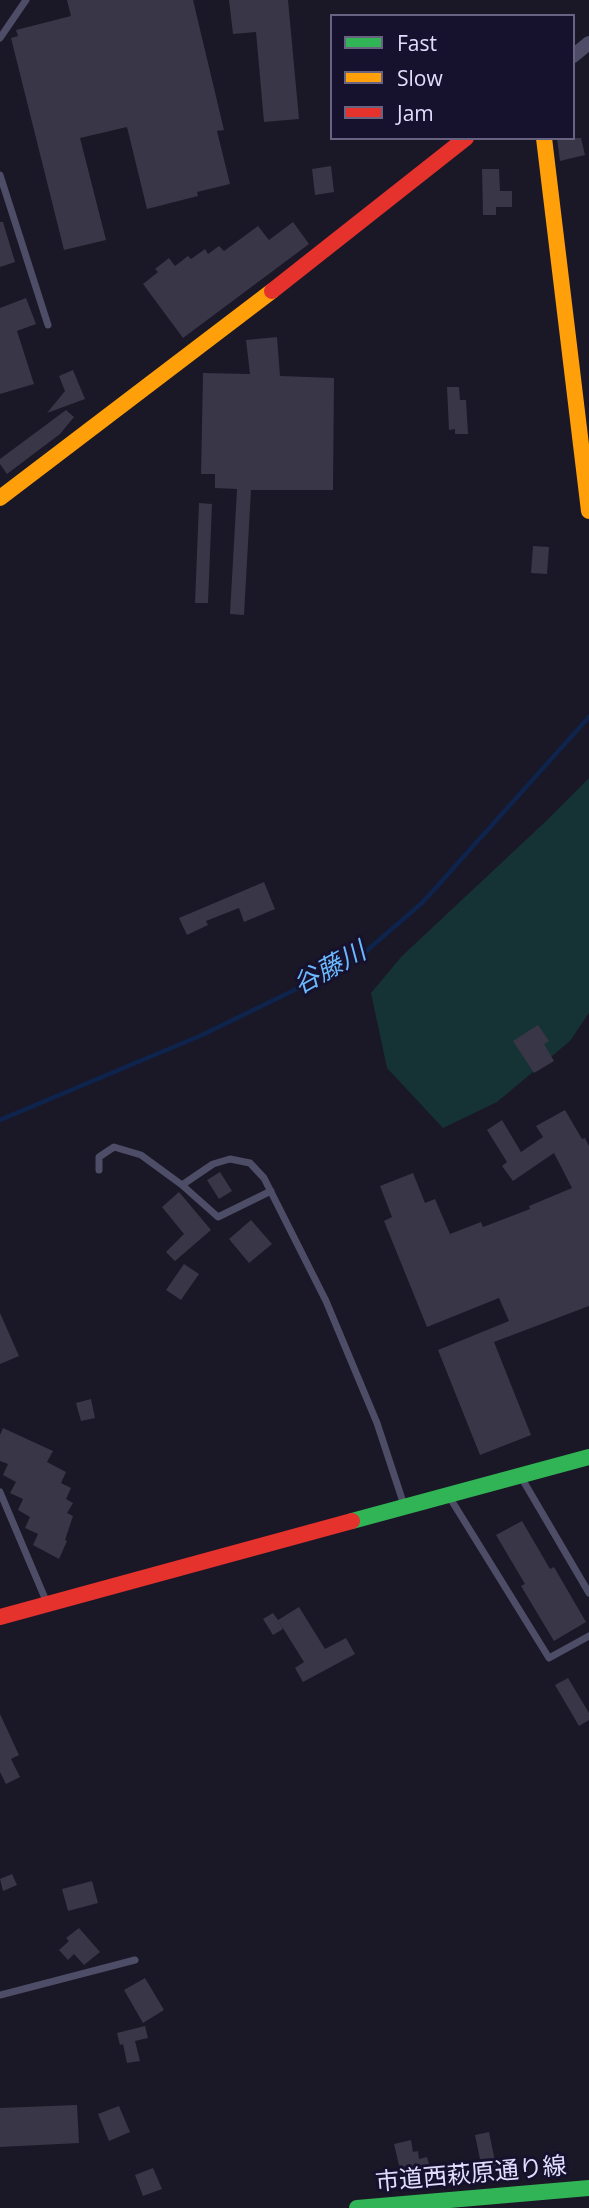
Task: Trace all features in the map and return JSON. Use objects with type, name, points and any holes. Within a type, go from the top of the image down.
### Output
[{"type":"street","points":[[575,54],[589,43]]},
{"type":"street","points":[[0,498],[273,290],[463,140]]},
{"type":"street","points":[[544,140],[589,511]]},
{"type":"street","points":[[0,1617],[589,1457]]},
{"type":"street","name":"市道西萩原通り線","points":[[357,2208],[589,2188]]},
{"type":"lane","points":[[0,38],[26,0]]},
{"type":"lane","points":[[0,175],[48,325]]},
{"type":"lane","points":[[99,1170],[99,1157],[114,1147],[141,1155],[183,1185],[218,1217],[271,1191]]},
{"type":"lane","points":[[183,1185],[213,1164],[230,1159],[250,1163],[264,1178],[326,1301],[377,1423],[405,1508]]},
{"type":"lane","points":[[521,1476],[589,1593]]},
{"type":"lane","points":[[0,1492],[47,1604]]},
{"type":"lane","points":[[448,1496],[549,1658],[589,1636]]},
{"type":"lane","points":[[0,1996],[135,1960]]},
{"type":"green space","points":[[589,778],[589,1013],[570,1041],[497,1102],[443,1128],[387,1068],[371,993],[402,956]]},
{"type":"building","points":[[67,0],[193,0],[224,130],[217,131],[230,184],[197,192],[198,196],[147,209],[127,127],[80,138],[106,240],[64,250],[11,38],[18,36],[16,30],[71,16]]},
{"type":"building","points":[[229,0],[288,0],[299,119],[264,122],[256,32],[233,34]]},
{"type":"building","points":[[581,138],[585,155],[560,161],[557,140]]},
{"type":"building","points":[[331,166],[334,192],[315,195],[312,169]]},
{"type":"building","points":[[482,169],[499,169],[500,191],[512,191],[512,207],[496,207],[496,215],[483,215]]},
{"type":"building","points":[[0,222],[3,222],[15,262],[0,267]]},
{"type":"building","points":[[293,222],[309,244],[183,338],[143,284],[158,272],[155,269],[169,258],[175,266],[188,256],[191,259],[205,249],[208,254],[219,246],[224,251],[258,226],[269,240]]},
{"type":"building","points":[[26,298],[36,324],[17,331],[34,384],[0,394],[0,308]]},
{"type":"building","points":[[277,337],[280,376],[334,378],[333,490],[251,490],[244,615],[230,614],[237,489],[215,488],[215,474],[201,474],[203,373],[250,374],[246,340]]},
{"type":"building","points":[[73,370],[85,399],[47,413],[65,391],[59,376]]},
{"type":"building","points":[[447,387],[459,387],[460,400],[466,400],[468,434],[455,434],[455,429],[449,430]]},
{"type":"building","points":[[66,410],[74,417],[60,434],[7,474],[0,464],[0,459]]},
{"type":"building","points":[[199,503],[212,504],[208,603],[195,603]]},
{"type":"building","points":[[533,546],[549,547],[547,574],[531,573]]},
{"type":"building","points":[[264,882],[275,909],[244,922],[239,908],[206,921],[208,925],[187,935],[179,918]]},
{"type":"building","points":[[538,1025],[549,1041],[544,1044],[554,1061],[534,1073],[513,1041]]},
{"type":"building","points":[[565,1110],[589,1146],[589,1306],[494,1342],[531,1435],[480,1455],[438,1350],[509,1321],[499,1298],[427,1327],[384,1221],[392,1217],[380,1186],[413,1173],[425,1203],[435,1199],[450,1234],[481,1222],[483,1227],[530,1209],[529,1206],[572,1188],[554,1153],[513,1181],[502,1166],[507,1162],[487,1130],[502,1120],[521,1152],[543,1137],[536,1126]]},
{"type":"building","points":[[220,1172],[232,1191],[219,1199],[207,1180]]},
{"type":"building","points":[[179,1192],[211,1230],[175,1261],[166,1252],[184,1234],[162,1207]]},
{"type":"building","points":[[251,1220],[272,1244],[249,1263],[229,1239]]},
{"type":"building","points":[[184,1264],[199,1274],[181,1300],[166,1290]]},
{"type":"building","points":[[0,1313],[19,1356],[0,1364]]},
{"type":"building","points":[[91,1399],[95,1418],[81,1421],[76,1403]]},
{"type":"building","points":[[3,1428],[53,1451],[47,1462],[66,1472],[61,1483],[71,1488],[66,1499],[73,1503],[67,1513],[73,1516],[59,1559],[33,1545],[38,1534],[25,1528],[30,1517],[18,1510],[23,1499],[10,1493],[16,1482],[3,1475],[8,1464],[0,1461],[0,1435]]},
{"type":"building","points":[[522,1521],[550,1569],[554,1567],[586,1622],[554,1641],[521,1586],[525,1584],[496,1535]]},
{"type":"building","points":[[299,1607],[325,1649],[346,1638],[355,1654],[303,1682],[295,1668],[304,1662],[279,1622],[283,1629],[273,1635],[263,1619],[273,1613],[278,1620]]},
{"type":"building","points":[[568,1678],[589,1713],[589,1720],[579,1726],[555,1685]]},
{"type":"building","points":[[0,1714],[19,1755],[11,1759],[20,1777],[6,1784],[0,1772]]},
{"type":"building","points":[[12,1874],[17,1885],[3,1891],[0,1879]]},
{"type":"building","points":[[92,1881],[98,1903],[68,1911],[62,1889]]},
{"type":"building","points":[[79,1928],[100,1952],[84,1965],[74,1954],[68,1960],[59,1950],[69,1941],[66,1938]]},
{"type":"building","points":[[145,1978],[164,2010],[143,2023],[124,1990]]},
{"type":"building","points":[[145,2026],[148,2038],[135,2041],[140,2061],[127,2063],[123,2044],[120,2045],[117,2033]]},
{"type":"building","points":[[77,2105],[79,2143],[0,2147],[0,2108]]},
{"type":"building","points":[[119,2106],[130,2132],[109,2141],[98,2114]]},
{"type":"building","points":[[489,2132],[496,2166],[482,2169],[475,2135]]},
{"type":"building","points":[[411,2140],[413,2152],[418,2151],[419,2159],[427,2157],[431,2171],[402,2178],[394,2144]]},
{"type":"building","points":[[153,2168],[162,2189],[143,2196],[135,2175]]},
{"type":"waterway","name":"谷藤川","points":[[0,1120],[202,1035],[356,960],[423,902],[589,717]]},
{"type":"traffic: fast","points":[[352,1521],[589,1457]]},
{"type":"traffic: fast","points":[[357,2208],[589,2188]]},
{"type":"traffic: slow","points":[[544,140],[589,511]]},
{"type":"traffic: slow","points":[[0,498],[272,291]]},
{"type":"traffic: jam","points":[[272,291],[463,140]]},
{"type":"traffic: jam","points":[[0,1617],[352,1521]]}]
